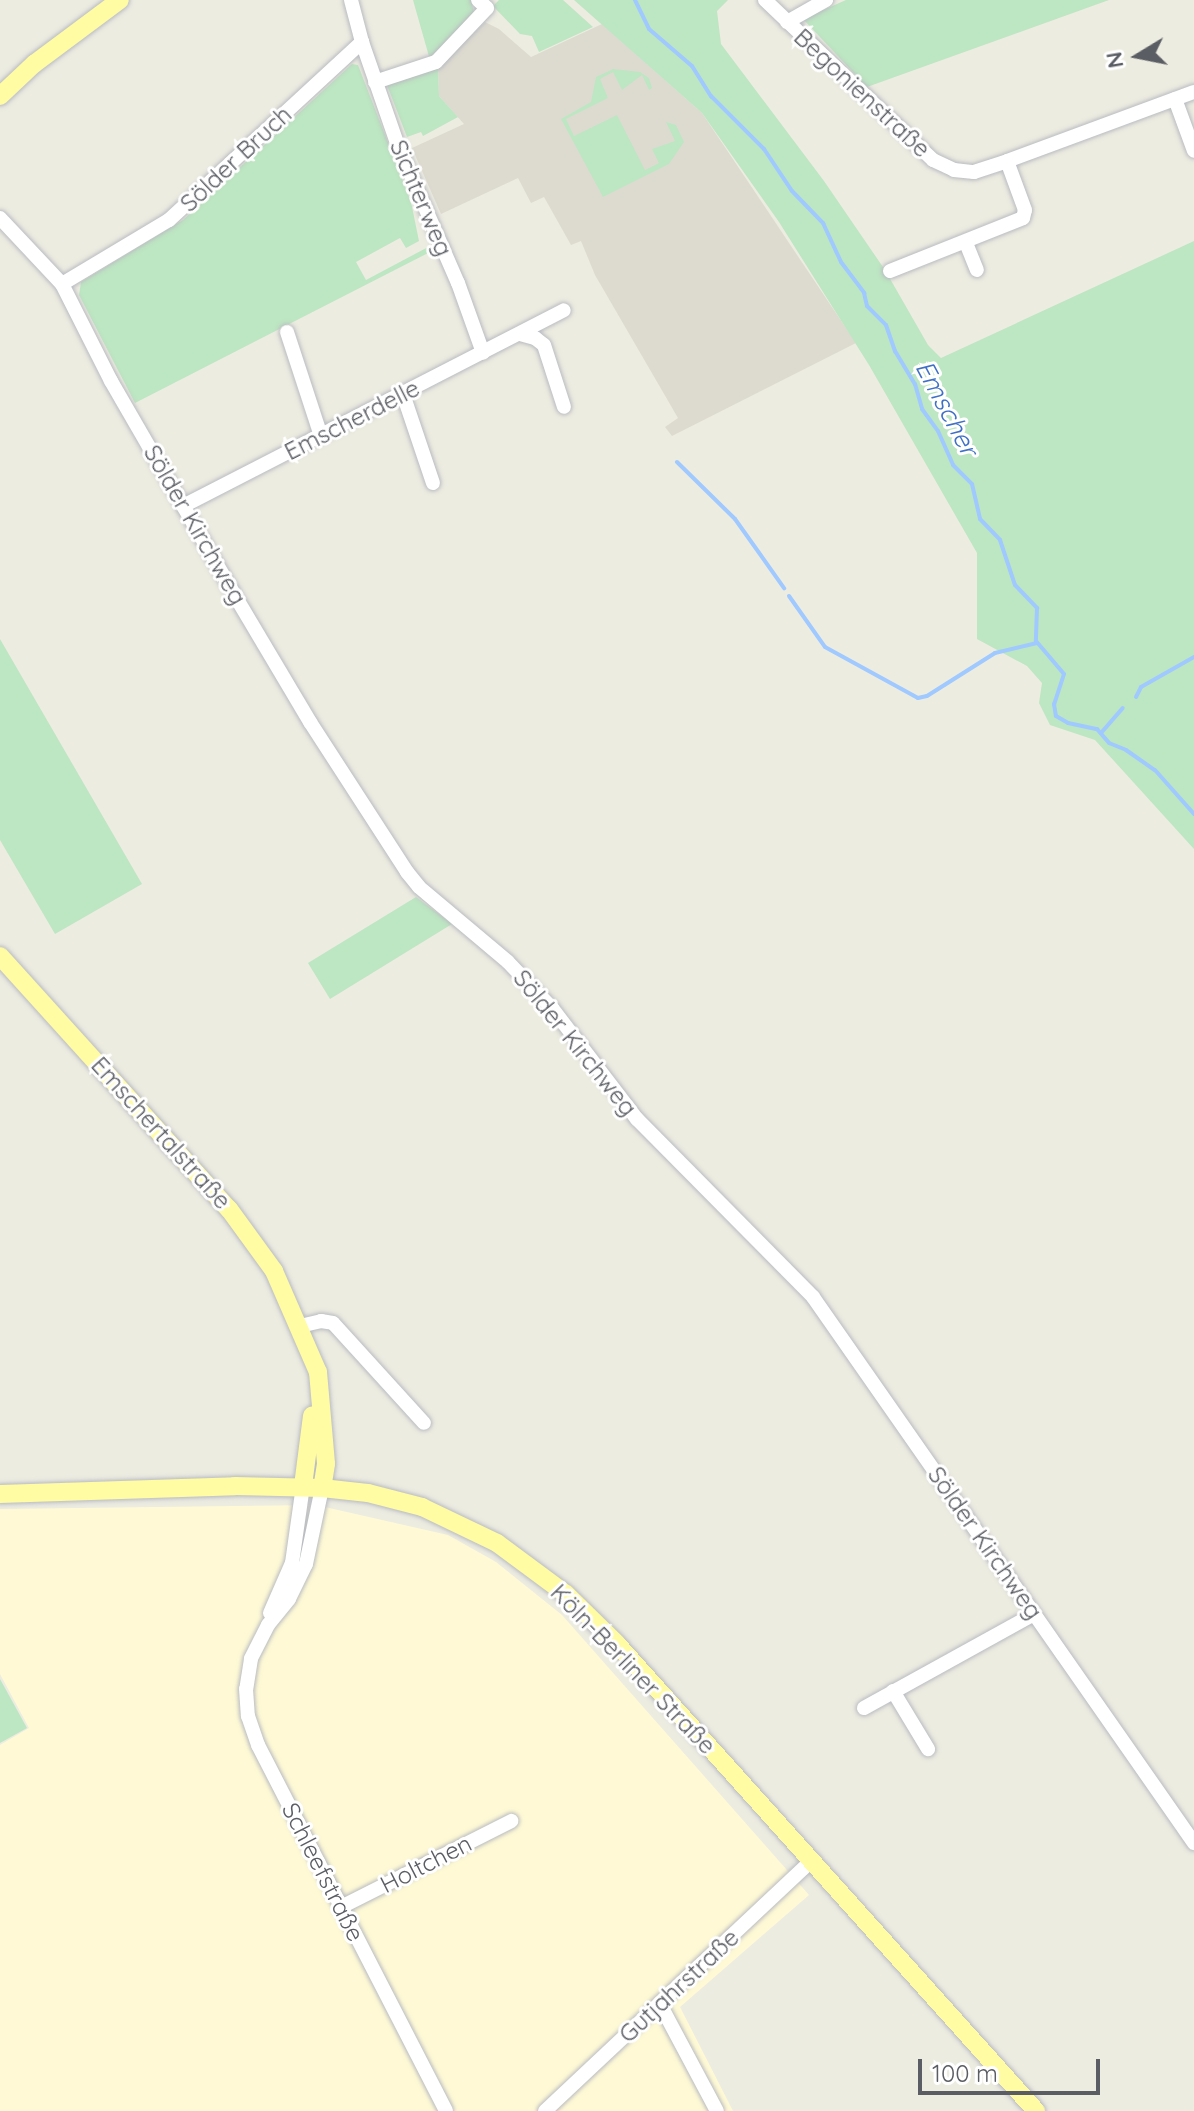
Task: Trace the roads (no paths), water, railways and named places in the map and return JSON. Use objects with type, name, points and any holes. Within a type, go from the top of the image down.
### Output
[{"type":"main road","points":[[0,96],[34,64],[120,0]]},
{"type":"main road","name":"Emschertalstraße","points":[[0,956],[229,1209],[274,1271],[300,1326],[309,1358],[318,1372],[326,1464],[313,1487]]},
{"type":"main road","name":"Köln-Berliner Straße","points":[[0,1494],[313,1487],[368,1493],[422,1507],[497,1543],[566,1594],[616,1643],[1036,2111]]},
{"type":"street","points":[[351,0],[362,42]]},
{"type":"street","points":[[375,82],[436,62],[487,8],[478,0]]},
{"type":"street","name":"Begonienstraße","points":[[765,0],[933,160],[963,172],[1007,161],[1194,92]]},
{"type":"street","points":[[787,22],[826,0]]},
{"type":"street","name":"Sichterweg","points":[[362,42],[483,353]]},
{"type":"street","name":"Sölder Bruch","points":[[62,284],[169,220],[362,42]]},
{"type":"street","points":[[1175,99],[1194,151]]},
{"type":"street","points":[[890,271],[1023,218],[1025,210],[1007,161]]},
{"type":"street","name":"Sölder Kirchweg","points":[[0,218],[62,284],[111,381],[183,506],[310,722],[407,872],[419,887],[508,962],[552,1008],[637,1119],[813,1297],[1194,1843]]},
{"type":"street","points":[[966,243],[977,270]]},
{"type":"street","name":"Emscherdelle","points":[[183,506],[564,310]]},
{"type":"street","points":[[287,332],[321,436]]},
{"type":"street","points":[[520,334],[535,338],[544,345],[564,407]]},
{"type":"street","points":[[403,394],[433,483]]},
{"type":"street","points":[[300,1326],[321,1321],[333,1323],[424,1423]]},
{"type":"street","name":"Schleefstraße","points":[[313,1487],[306,1564],[289,1599],[268,1625],[248,1673],[248,1716],[258,1745],[446,2111]]},
{"type":"street","points":[[864,1708],[1034,1614]]},
{"type":"street","points":[[893,1691],[928,1749]]},
{"type":"street","name":"Holtchen","points":[[341,1907],[511,1821]]},
{"type":"street","name":"Gutjahrstraße","points":[[545,2111],[812,1860]]},
{"type":"street","points":[[660,2004],[717,2111]]},
{"type":"waterway","name":"Emscher","points":[[635,0],[649,29],[692,66],[711,96],[764,149],[792,191],[823,223],[841,262],[864,293],[867,306],[886,325],[895,351],[915,384],[922,409],[938,431],[953,465],[972,484],[980,519],[1000,540],[1015,585],[1037,608],[1036,641],[1064,674],[1054,704],[1056,716],[1068,723],[1097,729],[1109,743],[1126,750],[1155,770],[1194,814]]},
{"type":"waterway","name":"Emscherdelle","points":[[677,462],[735,519],[784,588]]},
{"type":"waterway","name":"Emscherdelle","points":[[789,596],[825,647],[918,698],[927,696],[995,653],[1037,643]]},
{"type":"waterway","points":[[1136,697],[1141,687],[1194,657]]},
{"type":"waterway","points":[[1101,733],[1123,708]]}]
